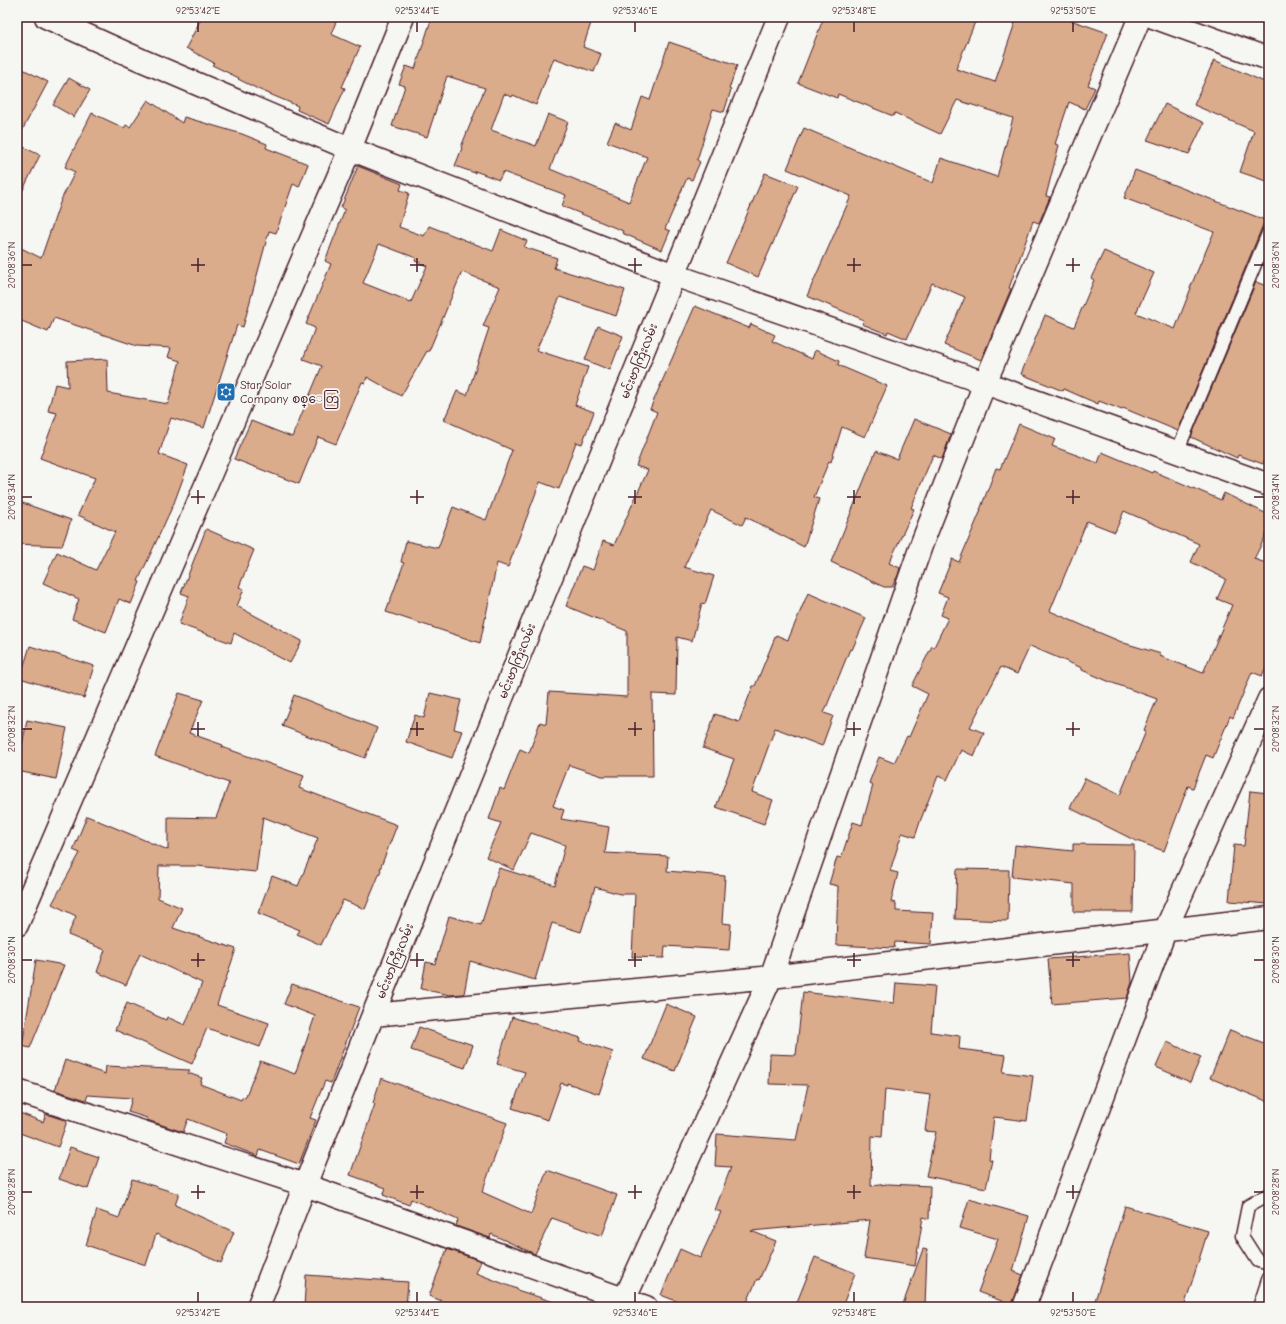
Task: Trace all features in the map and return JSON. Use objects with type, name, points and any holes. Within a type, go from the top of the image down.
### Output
[{"type":"street","points":[[46,17],[141,60],[350,149],[674,275],[985,383],[1269,485]]},
{"type":"street","points":[[17,925],[350,149],[403,17]]},
{"type":"street","name":"မင်းဗာကြီးလမ်း","points":[[258,1307],[373,1014],[779,17]]},
{"type":"street","points":[[623,1303],[771,977],[922,543],[985,383],[1140,17]]},
{"type":"street","points":[[1153,17],[1269,59]]},
{"type":"street","points":[[1024,1307],[1165,931],[1269,699]]},
{"type":"street","points":[[373,1014],[771,977],[1269,918]]},
{"type":"street","points":[[17,1091],[305,1185],[623,1303],[646,1307]]},
{"type":"lane","points":[[1177,452],[1269,231]]},
{"type":"lane","points":[[1269,1194],[1248,1206],[1242,1236],[1258,1261],[1269,1264]]},
{"type":"lane","points":[[1259,1307],[1269,1277]]},
{"type":"building","points":[[202,17],[338,17],[331,34],[360,47],[342,87],[345,88],[329,124],[297,110],[298,106],[238,79],[239,78],[212,65],[214,63],[186,48]]},
{"type":"building","points":[[432,17],[593,17],[583,47],[601,54],[594,72],[554,58],[536,105],[513,95],[512,97],[504,94],[491,130],[536,146],[548,114],[568,122],[550,169],[629,202],[647,157],[607,142],[615,123],[631,130],[642,97],[650,100],[669,42],[737,65],[729,89],[731,90],[724,112],[713,109],[697,160],[700,162],[692,180],[687,178],[665,229],[670,231],[662,250],[622,233],[623,231],[562,206],[566,195],[503,172],[499,180],[475,171],[475,173],[455,166],[462,148],[461,147],[485,88],[447,76],[427,137],[392,126],[405,86],[399,84],[406,66],[415,69]]},
{"type":"building","points":[[824,17],[977,17],[956,69],[995,82],[1017,17],[1062,17],[1108,33],[1088,85],[1095,88],[1085,109],[1069,102],[1055,144],[1059,145],[1046,196],[1050,197],[1039,223],[1033,221],[1009,288],[1011,289],[981,360],[944,345],[965,297],[932,283],[907,339],[888,331],[887,334],[862,324],[864,320],[807,296],[851,196],[787,169],[804,128],[933,183],[941,158],[997,177],[1013,118],[957,100],[940,134],[895,113],[893,116],[838,94],[837,98],[798,83]]},
{"type":"building","points":[[1214,60],[1269,84],[1269,182],[1240,172],[1254,131],[1194,105]]},
{"type":"building","points":[[17,66],[48,82],[17,140]]},
{"type":"building","points":[[69,78],[90,90],[74,117],[53,105]]},
{"type":"building","points":[[148,100],[182,123],[184,117],[242,134],[267,144],[266,148],[308,164],[299,187],[293,184],[276,233],[269,231],[243,327],[237,325],[204,428],[171,418],[159,454],[188,465],[174,503],[138,581],[140,582],[131,604],[119,599],[106,632],[72,619],[79,599],[43,583],[57,552],[96,570],[115,532],[78,515],[95,478],[40,458],[57,413],[48,411],[55,384],[68,387],[67,361],[107,359],[108,393],[168,404],[180,361],[168,357],[171,348],[137,346],[54,318],[48,332],[17,319],[17,246],[41,258],[61,200],[75,172],[65,167],[92,113],[124,128],[126,125],[130,127]]},
{"type":"building","points":[[1165,104],[1204,123],[1189,154],[1147,140]]},
{"type":"building","points":[[17,144],[40,155],[17,202]]},
{"type":"building","points":[[358,166],[402,184],[400,190],[409,193],[399,227],[424,236],[429,226],[493,251],[501,230],[527,241],[524,247],[557,258],[554,268],[625,290],[616,316],[560,297],[536,350],[588,367],[575,405],[594,412],[582,444],[576,442],[559,489],[540,482],[508,567],[497,563],[480,643],[386,612],[404,563],[401,562],[406,541],[438,548],[453,507],[486,520],[512,450],[444,420],[457,391],[467,395],[489,328],[483,326],[500,287],[462,272],[429,351],[427,351],[401,396],[367,377],[365,383],[362,382],[336,444],[318,437],[299,484],[234,459],[251,421],[292,437],[322,366],[303,359],[315,328],[306,324],[331,264],[325,261],[345,210],[341,208]],"holes":[[[379,244],[416,258],[415,261],[427,266],[411,302],[363,283]]]},
{"type":"building","points":[[1135,170],[1265,220],[1178,431],[1123,408],[1122,410],[1099,401],[1098,404],[1064,389],[1063,391],[1021,374],[1045,315],[1074,327],[1094,280],[1091,278],[1104,251],[1154,273],[1136,313],[1175,329],[1190,288],[1214,232],[1124,198]]},
{"type":"building","points":[[765,173],[798,186],[758,277],[726,263]]},
{"type":"building","points":[[1256,282],[1269,287],[1269,449],[1263,464],[1238,455],[1237,458],[1191,437]]},
{"type":"building","points":[[695,306],[749,328],[751,324],[775,335],[772,341],[812,359],[815,350],[839,361],[838,365],[887,386],[865,437],[842,427],[831,462],[829,461],[814,497],[819,499],[804,547],[746,517],[742,525],[711,510],[684,567],[714,576],[705,604],[702,603],[692,641],[677,637],[676,695],[652,694],[653,776],[602,776],[569,765],[553,806],[564,810],[561,819],[609,827],[605,853],[668,856],[667,871],[725,876],[722,923],[731,924],[729,950],[665,946],[664,958],[632,957],[635,894],[620,894],[595,887],[581,932],[552,923],[535,980],[470,961],[464,994],[450,995],[421,989],[426,962],[435,964],[449,916],[481,925],[499,868],[555,885],[565,845],[531,833],[514,870],[486,857],[501,823],[489,819],[500,788],[504,790],[520,749],[529,753],[540,722],[546,724],[549,692],[627,697],[627,631],[566,606],[582,566],[593,570],[603,541],[614,545],[648,470],[636,466],[657,412],[650,409]]},
{"type":"building","points":[[598,326],[623,336],[610,370],[585,360]]},
{"type":"building","points":[[914,419],[951,434],[942,459],[933,455],[911,508],[914,509],[889,563],[900,568],[898,575],[892,587],[884,587],[831,562],[876,451],[897,459]]},
{"type":"building","points":[[1019,424],[1055,439],[1052,446],[1098,463],[1102,452],[1152,473],[1153,471],[1221,500],[1224,493],[1269,515],[1269,529],[1254,559],[1269,564],[1269,660],[1262,676],[1252,672],[1233,718],[1230,716],[1213,758],[1206,755],[1193,788],[1188,786],[1164,851],[1134,840],[1070,808],[1085,778],[1120,795],[1146,731],[1144,730],[1157,699],[1110,682],[1082,670],[1082,668],[1030,646],[1017,674],[1001,667],[970,727],[984,733],[974,756],[961,750],[947,780],[938,776],[915,837],[902,833],[890,871],[898,873],[891,902],[896,903],[896,911],[933,913],[931,944],[895,942],[894,948],[836,945],[838,886],[829,884],[837,857],[841,858],[853,822],[862,825],[873,785],[869,783],[879,757],[894,763],[907,736],[909,737],[928,694],[912,686],[948,618],[941,615],[948,597],[938,593],[952,559],[959,562],[981,510],[996,468],[1000,469]],"holes":[[[1124,511],[1199,544],[1191,562],[1226,579],[1217,599],[1232,605],[1203,673],[1160,656],[1161,654],[1124,643],[1050,611],[1087,521],[1115,532]]]},
{"type":"building","points":[[17,501],[71,520],[62,546],[17,544]]},
{"type":"building","points":[[206,529],[254,550],[239,587],[244,589],[237,606],[302,641],[290,663],[234,633],[231,643],[179,624],[189,596],[181,593]]},
{"type":"building","points":[[808,593],[866,618],[852,650],[850,649],[824,713],[833,716],[822,746],[775,728],[752,792],[773,800],[764,824],[716,807],[734,759],[703,748],[715,714],[739,722],[753,686],[755,686],[776,635],[788,640]]},
{"type":"building","points":[[30,646],[94,666],[84,698],[20,678]]},
{"type":"building","points":[[179,693],[203,700],[189,733],[223,745],[222,747],[304,776],[299,788],[397,825],[365,909],[343,900],[321,945],[297,934],[300,930],[258,913],[272,876],[298,886],[318,838],[263,817],[256,872],[197,866],[159,866],[158,898],[182,908],[173,928],[236,949],[217,1005],[269,1023],[260,1047],[207,1028],[192,1064],[115,1030],[127,1003],[166,1020],[167,1017],[185,1025],[202,983],[140,954],[126,985],[97,972],[105,950],[68,935],[76,916],[52,904],[80,853],[73,850],[87,816],[168,850],[168,817],[216,818],[229,783],[155,756]]},
{"type":"building","points":[[430,693],[461,700],[454,729],[462,731],[452,758],[406,742],[415,715],[424,718]]},
{"type":"building","points":[[294,695],[377,728],[365,758],[282,726]]},
{"type":"building","points":[[27,720],[67,728],[56,779],[17,771]]},
{"type":"building","points":[[1250,791],[1269,793],[1269,904],[1229,901],[1234,845],[1244,846]]},
{"type":"building","points":[[1073,844],[1134,845],[1133,912],[1074,912],[1074,884],[1012,877],[1015,845],[1073,851]]},
{"type":"building","points":[[957,869],[1009,870],[1008,921],[955,919]]},
{"type":"building","points":[[1130,953],[1132,982],[1127,998],[1052,1004],[1048,959]]},
{"type":"building","points":[[36,960],[64,965],[30,1048],[22,1046]]},
{"type":"building","points":[[896,983],[935,986],[931,1032],[960,1036],[959,1049],[1006,1055],[1003,1072],[1033,1076],[1027,1121],[994,1117],[989,1159],[992,1160],[986,1188],[926,1176],[936,1132],[925,1131],[930,1095],[885,1089],[882,1137],[872,1136],[871,1186],[888,1184],[930,1186],[929,1219],[923,1217],[915,1266],[864,1258],[870,1220],[751,1231],[776,1241],[745,1307],[691,1307],[661,1295],[680,1249],[700,1258],[721,1212],[715,1210],[731,1167],[715,1166],[717,1134],[796,1140],[808,1085],[769,1084],[770,1054],[796,1055],[803,992],[894,1003]]},
{"type":"building","points":[[292,984],[359,1007],[331,1083],[325,1081],[310,1118],[316,1120],[299,1164],[260,1150],[258,1156],[224,1143],[227,1134],[188,1119],[183,1132],[147,1120],[147,1118],[128,1112],[132,1098],[88,1095],[86,1100],[55,1090],[65,1060],[105,1074],[106,1066],[190,1070],[188,1073],[202,1078],[200,1084],[241,1100],[242,1097],[245,1098],[260,1061],[295,1074],[315,1016],[284,1004]]},
{"type":"building","points":[[666,1004],[697,1017],[675,1071],[644,1059]]},
{"type":"building","points":[[512,1017],[581,1038],[580,1041],[613,1052],[599,1094],[567,1083],[567,1085],[561,1083],[548,1120],[512,1108],[525,1072],[497,1064]]},
{"type":"building","points":[[419,1027],[473,1045],[465,1068],[411,1050]]},
{"type":"building","points":[[1230,1030],[1269,1045],[1269,1102],[1210,1078]]},
{"type":"building","points":[[1167,1042],[1201,1057],[1190,1082],[1156,1067]]},
{"type":"building","points":[[381,1078],[507,1123],[482,1192],[531,1214],[547,1170],[617,1195],[602,1236],[552,1218],[535,1254],[491,1234],[490,1238],[456,1226],[458,1220],[411,1199],[409,1205],[383,1195],[386,1188],[350,1175],[375,1104],[373,1103]]},
{"type":"building","points":[[17,1112],[43,1122],[46,1114],[67,1121],[58,1147],[17,1132]]},
{"type":"building","points":[[70,1147],[99,1157],[88,1189],[59,1179]]},
{"type":"building","points":[[132,1179],[179,1194],[175,1205],[234,1232],[221,1263],[156,1234],[146,1265],[86,1245],[97,1210],[119,1218]]},
{"type":"building","points":[[969,1199],[1029,1216],[1013,1271],[1023,1275],[1012,1305],[978,1292],[998,1239],[960,1228]]},
{"type":"building","points":[[1125,1206],[1208,1231],[1184,1307],[1093,1307]]},
{"type":"building","points":[[447,1249],[481,1261],[476,1273],[517,1290],[557,1303],[556,1307],[457,1307],[429,1296]]},
{"type":"building","points":[[923,1249],[927,1250],[925,1307],[902,1307]]},
{"type":"building","points":[[815,1257],[855,1273],[842,1307],[795,1307]]},
{"type":"building","points":[[306,1275],[408,1282],[406,1307],[304,1307]]},
{"type":"place","name":"Star Solar Company စစ္ေတြ","points":[[226,392]]}]
